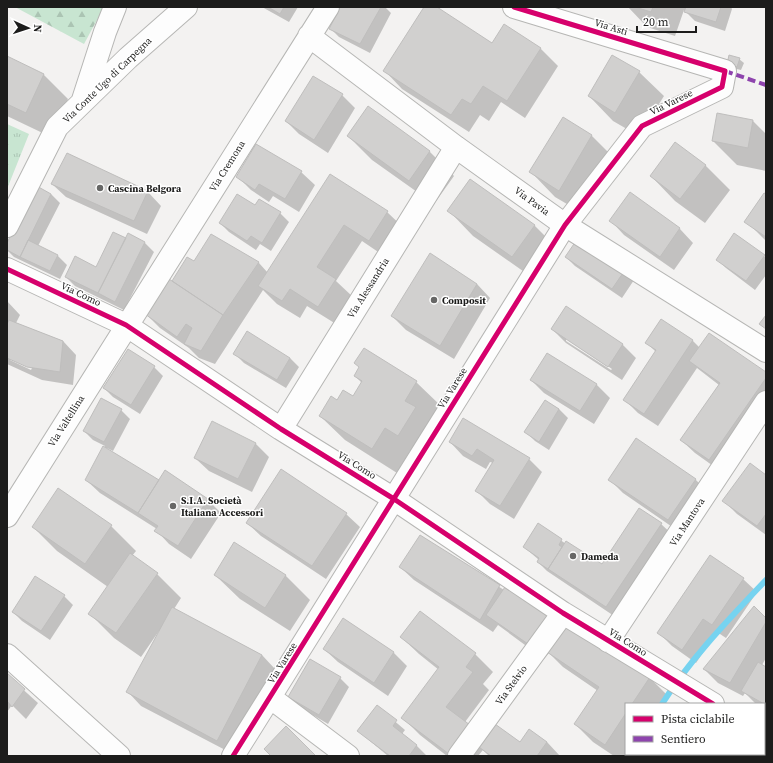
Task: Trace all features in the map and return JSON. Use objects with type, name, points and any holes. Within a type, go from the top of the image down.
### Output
[{"type":"street","points":[[82,103],[105,32],[115,7]]},
{"type":"street","name":"Via Conte Ugo di Carpegna","points":[[7,226],[57,127],[128,58],[186,7]]},
{"type":"street","name":"Via Cremona","points":[[126,325],[328,7]]},
{"type":"street","name":"Via Asti","points":[[514,7],[725,71]]},
{"type":"street","name":"Via Pavia","points":[[309,36],[456,147],[565,225],[766,351]]},
{"type":"street","name":"Via Varese","points":[[233,756],[271,698],[565,225],[642,126],[722,87],[725,71]]},
{"type":"street","name":"Via Alessandria","points":[[281,429],[456,147]]},
{"type":"street","name":"Via Como","points":[[7,269],[126,325],[281,429],[394,499],[563,613],[711,703]]},
{"type":"street","name":"Via Valtellina","points":[[7,514],[126,325]]},
{"type":"street","name":"Via Mantova","points":[[608,641],[766,402]]},
{"type":"street","name":"Via Stelvio","points":[[459,756],[563,613]]},
{"type":"street","points":[[7,655],[119,756]]},
{"type":"street","points":[[271,698],[348,756]]},
{"type":"green space","points":[[15,7],[104,7],[84,44]]},
{"type":"green space","points":[[7,124],[29,134],[7,189]]},
{"type":"building","points":[[268,7],[284,7],[280,14]]},
{"type":"building","points":[[340,7],[381,7],[360,44],[329,29]]},
{"type":"building","points":[[424,7],[437,7],[492,43],[504,24],[541,48],[507,101],[483,86],[471,104],[462,99],[451,115],[383,71]]},
{"type":"building","points":[[635,7],[653,7],[651,12]]},
{"type":"building","points":[[686,7],[721,7],[716,22],[684,12]]},
{"type":"building","points":[[612,55],[640,71],[615,113],[588,96]]},
{"type":"building","points":[[729,55],[740,58],[737,67],[727,64]]},
{"type":"building","points":[[7,56],[44,74],[26,113],[7,104]]},
{"type":"building","points":[[313,76],[343,94],[314,140],[285,121]]},
{"type":"building","points":[[368,106],[430,151],[409,181],[347,136]]},
{"type":"building","points":[[717,113],[753,120],[748,148],[712,141]]},
{"type":"building","points":[[563,117],[592,135],[559,191],[529,172]]},
{"type":"building","points":[[675,142],[706,165],[680,199],[650,176]]},
{"type":"building","points":[[256,144],[302,171],[285,199],[259,184],[255,190],[236,177]]},
{"type":"building","name":"Cascina Belgora","points":[[67,153],[148,191],[134,221],[51,184]]},
{"type":"building","points":[[330,174],[388,211],[369,241],[344,225],[317,267],[336,279],[318,307],[290,289],[282,301],[258,286]]},
{"type":"building","points":[[470,179],[535,225],[512,257],[447,211]]},
{"type":"building","points":[[35,185],[51,194],[20,257],[7,250],[7,243]]},
{"type":"building","points":[[630,192],[680,228],[660,257],[609,221]]},
{"type":"building","points":[[764,193],[766,194],[766,237],[744,222]]},
{"type":"building","points":[[237,194],[255,205],[259,199],[281,212],[262,243],[251,236],[247,241],[219,223]]},
{"type":"building","points":[[113,232],[126,238],[98,293],[65,277],[75,256],[96,267]]},
{"type":"building","points":[[128,233],[145,242],[115,302],[98,293]]},
{"type":"building","points":[[734,233],[765,255],[746,281],[716,260]]},
{"type":"building","points":[[211,234],[259,262],[223,315],[172,281],[187,257],[194,261]]},
{"type":"building","points":[[578,238],[625,270],[612,289],[565,257]]},
{"type":"building","points":[[28,240],[58,255],[50,271],[20,257]]},
{"type":"building","name":"Composit","points":[[430,253],[477,284],[440,346],[391,316]]},
{"type":"building","points":[[166,277],[223,315],[201,351],[184,344],[192,328],[186,324],[177,337],[145,314]]},
{"type":"building","points":[[566,306],[623,344],[608,367],[551,329]]},
{"type":"building","points":[[766,315],[766,329],[759,324]]},
{"type":"building","points":[[661,319],[693,340],[644,414],[623,400],[656,350],[645,343]]},
{"type":"building","points":[[9,320],[63,341],[60,372],[27,367],[7,358],[7,324]]},
{"type":"building","points":[[247,331],[290,358],[277,380],[233,354]]},
{"type":"building","points":[[709,333],[766,372],[766,378],[709,460],[680,440],[720,383],[689,361]]},
{"type":"building","points":[[364,348],[417,381],[405,401],[416,407],[398,436],[385,428],[372,449],[319,416],[331,396],[337,400],[343,390],[353,396],[362,381],[354,376],[359,367],[354,363]]},
{"type":"building","points":[[128,349],[155,366],[131,405],[103,388]]},
{"type":"building","points":[[547,353],[597,384],[580,411],[530,380]]},
{"type":"building","points":[[101,398],[122,409],[104,442],[83,431]]},
{"type":"building","points":[[545,400],[559,409],[539,442],[524,432]]},
{"type":"building","points":[[463,418],[530,458],[500,506],[475,491],[494,460],[477,449],[472,456],[449,442]]},
{"type":"building","points":[[212,421],[256,443],[238,479],[194,458]]},
{"type":"building","points":[[636,438],[696,479],[668,520],[608,480]]},
{"type":"building","points":[[103,446],[159,480],[138,513],[85,480]]},
{"type":"building","points":[[750,463],[766,475],[766,514],[757,526],[722,501]]},
{"type":"building","points":[[281,469],[347,513],[312,566],[246,523]]},
{"type":"building","name":"S.I.A. Società Italiana Accessori","points":[[165,470],[208,499],[178,546],[154,531],[158,526],[138,513]]},
{"type":"building","points":[[58,488],[112,525],[85,564],[32,527]]},
{"type":"building","name":"Dameda","points":[[639,508],[662,523],[606,607],[548,569],[566,541],[602,564]]},
{"type":"building","points":[[538,523],[562,539],[559,545],[562,547],[548,569],[537,562],[539,558],[523,547]]},
{"type":"building","points":[[420,535],[500,585],[480,620],[399,567]]},
{"type":"building","points":[[234,542],[286,575],[265,608],[214,575]]},
{"type":"building","points":[[130,553],[158,573],[116,633],[88,614]]},
{"type":"building","points":[[710,555],[744,578],[712,625],[703,619],[682,650],[657,633]]},
{"type":"building","points":[[35,576],[65,595],[41,631],[12,612]]},
{"type":"building","points":[[507,584],[552,616],[531,646],[486,615]]},
{"type":"building","points":[[754,606],[766,618],[766,622],[730,683],[703,669]]},
{"type":"building","points":[[172,607],[262,655],[217,741],[126,692]]},
{"type":"building","points":[[420,611],[476,653],[466,667],[473,672],[446,707],[470,725],[449,754],[401,718],[439,667],[400,637]]},
{"type":"building","points":[[343,618],[394,652],[374,683],[323,649]]},
{"type":"building","points":[[565,619],[650,677],[633,703],[625,703],[625,715],[605,745],[574,724],[599,687],[544,650]]},
{"type":"building","points":[[310,659],[341,677],[319,715],[288,697]]},
{"type":"building","points":[[758,662],[766,667],[766,705],[765,703],[741,691]]},
{"type":"building","points":[[7,673],[25,689],[12,707],[7,701]]},
{"type":"building","points":[[377,705],[397,720],[393,726],[417,745],[409,756],[390,756],[357,731]]},
{"type":"building","points":[[495,724],[520,742],[529,729],[547,742],[537,756],[491,756],[479,747]]},
{"type":"building","points":[[286,726],[316,756],[271,756],[264,749]]},
{"type":"building","points":[[766,744],[766,756],[734,756],[765,755]]},
{"type":"waterway","points":[[663,703],[685,671],[724,624],[766,580]]},
{"type":"marked path","points":[[725,71],[766,85]]},
{"type":"cycle path","points":[[233,756],[565,225],[642,126],[722,87],[725,71],[514,7]]},
{"type":"cycle path","points":[[7,269],[126,325],[281,429],[394,499],[563,613],[711,703]]},
{"type":"place","name":"Cascina Belgora","points":[[100,188]]},
{"type":"place","name":"Composit","points":[[434,300]]},
{"type":"place","name":"S.I.A. Società Italiana Accessori","points":[[173,506]]},
{"type":"place","name":"Dameda","points":[[573,556]]}]
